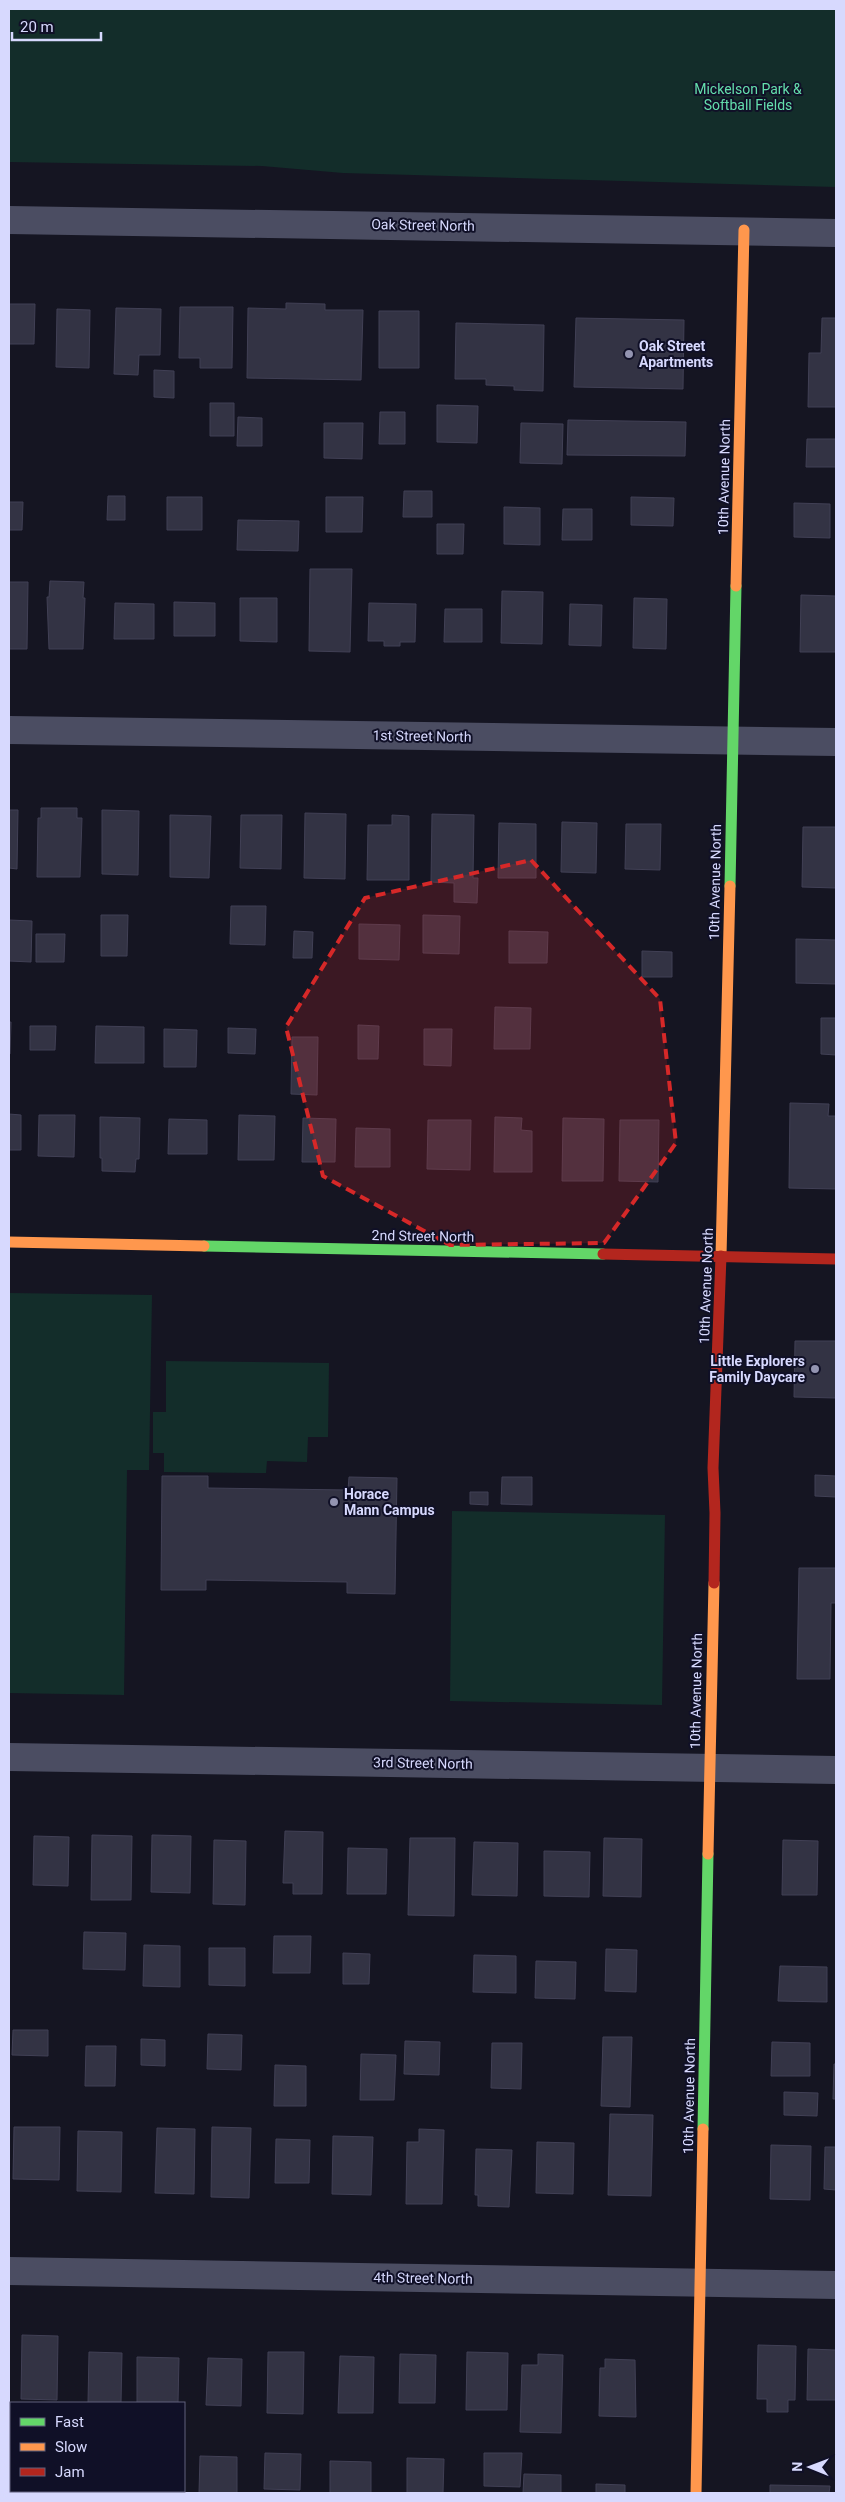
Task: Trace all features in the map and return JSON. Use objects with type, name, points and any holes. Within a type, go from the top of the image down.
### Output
[{"type":"street","name":"Oak Street North","points":[[9,220],[744,230],[836,233]]},
{"type":"street","name":"10th Avenue North","points":[[696,2493],[710,1768],[713,1468],[722,1257],[744,230]]},
{"type":"street","name":"1st Street North","points":[[9,730],[836,742]]},
{"type":"street","name":"2nd Street North","points":[[9,1242],[836,1259]]},
{"type":"street","name":"3rd Street North","points":[[9,1757],[836,1770]]},
{"type":"street","name":"4th Street North","points":[[9,2271],[836,2285]]},
{"type":"highlighted area","points":[[531,860],[660,999],[676,1143],[604,1243],[450,1245],[323,1176],[286,1027],[365,898]]},
{"type":"green space","name":"Mickelson Park & Softball Fields","points":[[9,9],[836,9],[836,187],[343,173],[262,166],[9,162]]},
{"type":"green space","points":[[9,1293],[152,1295],[149,1470],[127,1470],[124,1695],[9,1693]]},
{"type":"green space","points":[[166,1361],[329,1363],[328,1437],[308,1437],[307,1462],[267,1461],[266,1473],[164,1472],[164,1453],[153,1453],[153,1412],[166,1412]]},
{"type":"green space","points":[[452,1511],[665,1515],[662,1705],[450,1701]]},
{"type":"building","points":[[286,303],[325,304],[325,310],[363,310],[361,380],[247,378],[248,308],[286,309]]},
{"type":"building","points":[[9,304],[35,304],[34,344],[9,344]]},
{"type":"building","points":[[180,307],[233,307],[232,368],[200,368],[200,358],[179,358]]},
{"type":"building","points":[[116,308],[161,309],[160,355],[139,355],[138,375],[114,374]]},
{"type":"building","points":[[57,309],[90,310],[89,368],[56,367]]},
{"type":"building","points":[[379,311],[419,311],[419,368],[379,368]]},
{"type":"building","name":"Oak Street Apartments","points":[[576,318],[684,320],[683,389],[574,387]]},
{"type":"building","points":[[822,318],[836,318],[836,407],[808,407],[809,353],[821,353]]},
{"type":"building","points":[[456,323],[544,325],[543,391],[514,390],[514,386],[486,385],[486,379],[455,379]]},
{"type":"building","points":[[154,370],[174,371],[174,398],[154,397]]},
{"type":"building","points":[[210,403],[234,403],[234,436],[210,436]]},
{"type":"building","points":[[437,405],[478,406],[477,443],[437,442]]},
{"type":"building","points":[[380,412],[405,412],[405,444],[379,444]]},
{"type":"building","points":[[238,417],[262,418],[262,446],[237,446]]},
{"type":"building","points":[[568,420],[686,422],[685,456],[567,455]]},
{"type":"building","points":[[324,423],[363,423],[362,459],[324,458]]},
{"type":"building","points":[[521,423],[563,424],[562,464],[520,463]]},
{"type":"building","points":[[807,439],[836,439],[836,467],[806,467]]},
{"type":"building","points":[[404,491],[432,491],[432,517],[403,517]]},
{"type":"building","points":[[108,496],[125,496],[125,520],[107,520]]},
{"type":"building","points":[[167,497],[202,497],[202,530],[167,530]]},
{"type":"building","points":[[326,497],[363,497],[362,532],[326,532]]},
{"type":"building","points":[[631,497],[674,498],[673,526],[631,525]]},
{"type":"building","points":[[9,502],[23,502],[22,530],[9,530]]},
{"type":"building","points":[[794,503],[830,504],[830,538],[794,537]]},
{"type":"building","points":[[504,507],[540,508],[540,545],[504,544]]},
{"type":"building","points":[[563,509],[592,509],[592,540],[562,540]]},
{"type":"building","points":[[238,520],[299,521],[298,551],[237,550]]},
{"type":"building","points":[[437,524],[464,524],[463,554],[437,554]]},
{"type":"building","points":[[310,569],[352,569],[350,652],[309,651]]},
{"type":"building","points":[[50,581],[84,582],[83,649],[49,649],[47,597],[49,597]]},
{"type":"building","points":[[9,582],[28,582],[27,649],[9,649]]},
{"type":"building","points":[[502,591],[543,592],[542,644],[501,643]]},
{"type":"building","points":[[801,595],[836,596],[836,652],[800,652]]},
{"type":"building","points":[[240,598],[277,598],[277,642],[240,641]]},
{"type":"building","points":[[634,598],[667,599],[666,649],[633,648]]},
{"type":"building","points":[[174,602],[215,603],[215,636],[174,636]]},
{"type":"building","points":[[115,603],[154,604],[154,639],[114,639]]},
{"type":"building","points":[[369,603],[416,604],[415,642],[400,642],[400,646],[384,646],[384,641],[368,641]]},
{"type":"building","points":[[570,604],[602,605],[601,646],[569,645]]},
{"type":"building","points":[[445,609],[482,609],[482,642],[444,642]]},
{"type":"building","points":[[41,808],[77,808],[77,818],[82,818],[80,877],[37,877],[38,818],[41,818]]},
{"type":"building","points":[[9,810],[18,810],[17,869],[9,868]]},
{"type":"building","points":[[102,810],[139,811],[138,875],[102,874]]},
{"type":"building","points":[[305,813],[346,814],[345,879],[304,878]]},
{"type":"building","points":[[432,814],[474,815],[473,878],[478,878],[477,903],[454,902],[454,883],[431,882]]},
{"type":"building","points":[[170,815],[211,816],[209,878],[170,877]]},
{"type":"building","points":[[241,815],[282,815],[281,869],[240,868]]},
{"type":"building","points":[[392,815],[409,816],[409,880],[367,880],[368,825],[392,825]]},
{"type":"building","points":[[562,822],[597,823],[596,873],[561,872]]},
{"type":"building","points":[[499,823],[536,824],[536,878],[498,878]]},
{"type":"building","points":[[626,824],[661,824],[660,870],[625,869]]},
{"type":"building","points":[[803,827],[836,827],[836,888],[802,887]]},
{"type":"building","points":[[231,906],[266,906],[265,945],[230,944]]},
{"type":"building","points":[[101,915],[128,915],[127,956],[101,956]]},
{"type":"building","points":[[423,915],[460,916],[459,954],[423,953]]},
{"type":"building","points":[[9,920],[32,921],[31,962],[9,961]]},
{"type":"building","points":[[359,924],[400,925],[399,960],[359,959]]},
{"type":"building","points":[[294,931],[313,932],[312,958],[293,958]]},
{"type":"building","points":[[509,931],[548,932],[547,963],[509,963]]},
{"type":"building","points":[[36,934],[65,934],[64,962],[36,962]]},
{"type":"building","points":[[796,939],[836,940],[836,984],[796,983]]},
{"type":"building","points":[[642,951],[672,952],[672,977],[642,977]]},
{"type":"building","points":[[495,1007],[531,1008],[530,1049],[494,1049]]},
{"type":"building","points":[[821,1018],[836,1018],[836,1055],[821,1054]]},
{"type":"building","points":[[9,1022],[11,1022],[10,1054],[9,1054]]},
{"type":"building","points":[[358,1025],[379,1026],[378,1059],[358,1059]]},
{"type":"building","points":[[30,1026],[56,1026],[55,1050],[30,1050]]},
{"type":"building","points":[[96,1026],[144,1027],[144,1063],[95,1063]]},
{"type":"building","points":[[228,1028],[256,1029],[255,1054],[228,1053]]},
{"type":"building","points":[[164,1029],[197,1030],[196,1067],[164,1067]]},
{"type":"building","points":[[424,1029],[452,1029],[451,1066],[424,1065]]},
{"type":"building","points":[[292,1037],[318,1037],[317,1095],[291,1094]]},
{"type":"building","points":[[790,1103],[829,1104],[828,1116],[836,1116],[836,1189],[789,1188]]},
{"type":"building","points":[[9,1114],[21,1115],[21,1150],[9,1150]]},
{"type":"building","points":[[39,1115],[75,1115],[74,1157],[38,1156]]},
{"type":"building","points":[[239,1115],[275,1116],[274,1160],[238,1160]]},
{"type":"building","points":[[100,1117],[140,1118],[139,1159],[136,1159],[135,1172],[102,1171],[102,1158],[100,1158]]},
{"type":"building","points":[[495,1117],[522,1118],[521,1130],[532,1131],[532,1172],[494,1172]]},
{"type":"building","points":[[303,1118],[336,1119],[335,1162],[302,1162]]},
{"type":"building","points":[[563,1118],[604,1119],[603,1181],[562,1181]]},
{"type":"building","points":[[169,1119],[207,1120],[207,1154],[168,1154]]},
{"type":"building","points":[[428,1120],[471,1120],[470,1170],[427,1169]]},
{"type":"building","points":[[620,1120],[659,1120],[658,1182],[619,1181]]},
{"type":"building","points":[[356,1128],[390,1129],[390,1167],[355,1167]]},
{"type":"building","name":"Little Explorers Family Daycare","points":[[795,1341],[836,1341],[836,1398],[794,1397]]},
{"type":"building","points":[[815,1475],[836,1476],[836,1497],[815,1496]]},
{"type":"building","points":[[162,1476],[208,1476],[208,1488],[348,1490],[349,1477],[397,1478],[395,1594],[347,1593],[347,1582],[206,1580],[206,1590],[161,1590]]},
{"type":"building","points":[[502,1477],[532,1477],[532,1505],[501,1504]]},
{"type":"building","points":[[470,1492],[488,1492],[488,1505],[470,1504]]},
{"type":"building","points":[[799,1568],[836,1568],[836,1603],[831,1603],[830,1679],[797,1679]]},
{"type":"building","points":[[285,1831],[323,1832],[322,1894],[293,1894],[293,1883],[283,1883]]},
{"type":"building","points":[[92,1835],[132,1836],[131,1900],[91,1900]]},
{"type":"building","points":[[152,1835],[191,1836],[190,1893],[151,1892]]},
{"type":"building","points":[[34,1836],[69,1837],[68,1886],[33,1885]]},
{"type":"building","points":[[410,1838],[455,1838],[454,1916],[408,1915]]},
{"type":"building","points":[[604,1838],[642,1839],[641,1897],[603,1896]]},
{"type":"building","points":[[214,1840],[246,1841],[245,1905],[213,1904]]},
{"type":"building","points":[[783,1840],[818,1841],[817,1895],[782,1895]]},
{"type":"building","points":[[474,1842],[518,1843],[517,1896],[472,1895]]},
{"type":"building","points":[[348,1848],[387,1849],[386,1894],[347,1894]]},
{"type":"building","points":[[544,1851],[590,1852],[589,1897],[544,1896]]},
{"type":"building","points":[[84,1932],[126,1933],[125,1970],[83,1969]]},
{"type":"building","points":[[274,1936],[311,1936],[310,1973],[273,1973]]},
{"type":"building","points":[[144,1945],[180,1946],[180,1987],[143,1986]]},
{"type":"building","points":[[209,1948],[245,1948],[245,1986],[209,1985]]},
{"type":"building","points":[[606,1949],[637,1950],[636,1992],[605,1991]]},
{"type":"building","points":[[343,1953],[370,1954],[369,1984],[343,1984]]},
{"type":"building","points":[[474,1955],[516,1956],[516,1993],[473,1992]]},
{"type":"building","points":[[536,1961],[576,1962],[575,1999],[535,1998]]},
{"type":"building","points":[[780,1966],[827,1967],[827,2002],[778,2001]]},
{"type":"building","points":[[13,2030],[48,2030],[48,2056],[12,2055]]},
{"type":"building","points":[[208,2034],[242,2035],[241,2070],[207,2069]]},
{"type":"building","points":[[603,2037],[632,2037],[630,2107],[601,2106]]},
{"type":"building","points":[[141,2039],[165,2040],[165,2066],[141,2065]]},
{"type":"building","points":[[405,2041],[440,2042],[439,2075],[404,2074]]},
{"type":"building","points":[[772,2042],[810,2043],[810,2076],[771,2076]]},
{"type":"building","points":[[492,2043],[522,2043],[521,2089],[491,2088]]},
{"type":"building","points":[[86,2046],[116,2046],[115,2086],[85,2086]]},
{"type":"building","points":[[361,2054],[396,2055],[394,2100],[360,2100]]},
{"type":"building","points":[[834,2064],[836,2064],[836,2099],[833,2099]]},
{"type":"building","points":[[275,2065],[306,2066],[306,2106],[274,2106]]},
{"type":"building","points":[[784,2092],[818,2093],[817,2116],[784,2115]]},
{"type":"building","points":[[610,2114],[653,2115],[651,2196],[608,2195]]},
{"type":"building","points":[[14,2127],[60,2127],[59,2180],[13,2179]]},
{"type":"building","points":[[212,2127],[251,2128],[249,2198],[211,2197]]},
{"type":"building","points":[[157,2128],[195,2129],[194,2194],[155,2193]]},
{"type":"building","points":[[419,2129],[444,2130],[442,2204],[406,2204],[407,2142],[419,2142]]},
{"type":"building","points":[[78,2131],[122,2132],[121,2192],[77,2191]]},
{"type":"building","points":[[333,2136],[373,2137],[371,2195],[332,2194]]},
{"type":"building","points":[[276,2139],[310,2140],[309,2183],[275,2183]]},
{"type":"building","points":[[537,2142],[574,2143],[573,2194],[536,2193]]},
{"type":"building","points":[[771,2145],[811,2146],[810,2200],[770,2199]]},
{"type":"building","points":[[825,2147],[836,2147],[836,2190],[824,2189]]},
{"type":"building","points":[[476,2149],[512,2150],[509,2207],[478,2206],[478,2195],[475,2195]]},
{"type":"building","points":[[22,2335],[58,2336],[57,2400],[21,2399]]},
{"type":"building","points":[[758,2345],[796,2346],[795,2400],[788,2400],[788,2412],[767,2412],[767,2399],[757,2399]]},
{"type":"building","points":[[808,2349],[836,2350],[836,2400],[807,2400]]},
{"type":"building","points":[[89,2352],[122,2353],[121,2402],[88,2402]]},
{"type":"building","points":[[268,2352],[304,2352],[303,2414],[267,2413]]},
{"type":"building","points":[[467,2352],[508,2353],[507,2410],[466,2410]]},
{"type":"building","points":[[400,2354],[436,2355],[435,2403],[399,2403]]},
{"type":"building","points":[[538,2354],[563,2355],[561,2433],[520,2432],[522,2365],[538,2365]]},
{"type":"building","points":[[340,2356],[374,2357],[373,2413],[338,2413]]},
{"type":"building","points":[[137,2357],[179,2358],[178,2402],[137,2402]]},
{"type":"building","points":[[208,2358],[242,2359],[241,2406],[206,2405]]},
{"type":"building","points":[[605,2359],[635,2360],[636,2417],[599,2416],[600,2368],[605,2368]]},
{"type":"building","points":[[265,2453],[301,2454],[300,2490],[264,2489]]},
{"type":"building","points":[[484,2453],[522,2453],[520,2487],[484,2486]]},
{"type":"building","points":[[200,2456],[237,2457],[237,2493],[199,2493]]},
{"type":"building","points":[[407,2458],[444,2459],[443,2493],[407,2493]]},
{"type":"building","points":[[330,2461],[371,2462],[371,2493],[330,2493]]},
{"type":"building","points":[[9,2466],[10,2466],[10,2490]]},
{"type":"building","points":[[524,2474],[561,2475],[561,2493],[523,2493]]},
{"type":"building","points":[[596,2484],[625,2485],[625,2493],[596,2493]]},
{"type":"building","points":[[770,2485],[830,2486],[829,2493],[770,2493]]},
{"type":"traffic: fast","points":[[730,886],[736,586]]},
{"type":"traffic: fast","points":[[204,1246],[603,1254]]},
{"type":"traffic: fast","points":[[703,2129],[708,1854]]},
{"type":"traffic: slow","points":[[736,586],[744,230]]},
{"type":"traffic: slow","points":[[721,1256],[730,886]]},
{"type":"traffic: slow","points":[[9,1242],[204,1246]]},
{"type":"traffic: slow","points":[[708,1854],[714,1583]]},
{"type":"traffic: slow","points":[[696,2493],[703,2129]]},
{"type":"traffic: jam","points":[[603,1254],[836,1259]]},
{"type":"traffic: jam","points":[[714,1583],[715,1513],[713,1468],[721,1256]]},
{"type":"place","name":"Oak Street Apartments","points":[[629,354]]},
{"type":"place","name":"Little Explorers Family Daycare","points":[[815,1369]]},
{"type":"place","name":"Horace Mann Campus","points":[[334,1502]]}]
